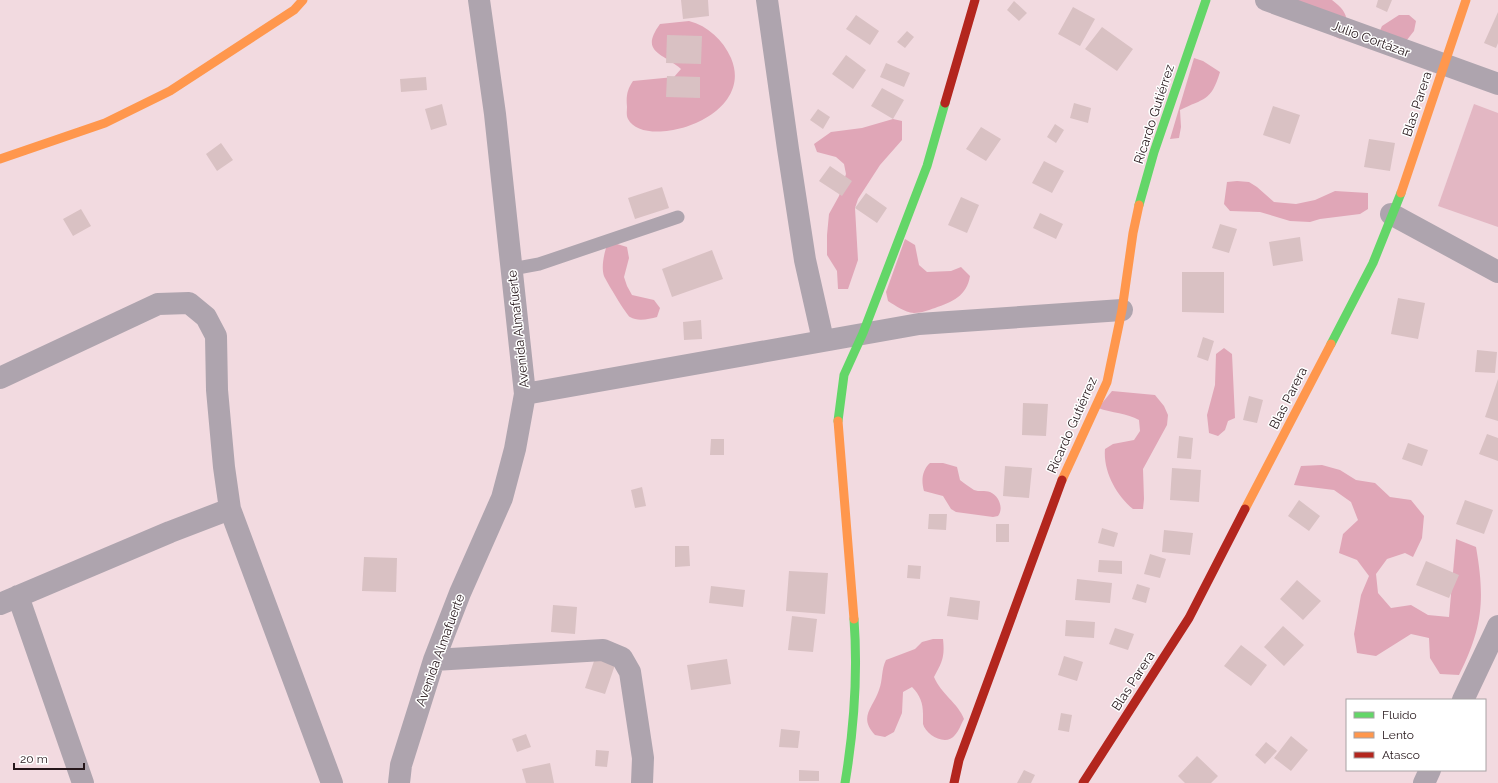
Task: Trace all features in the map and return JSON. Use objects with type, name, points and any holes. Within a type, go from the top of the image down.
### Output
[{"type":"street","points":[[0,159],[105,123],[170,90],[294,10],[303,0]]},
{"type":"street","name":"Avenida Almafuerte","points":[[399,783],[401,765],[434,660],[460,593],[502,498],[515,449],[525,394],[495,114],[478,0]]},
{"type":"street","points":[[767,0],[805,260],[823,340]]},
{"type":"street","points":[[845,783],[851,748],[856,686],[855,635],[838,435],[838,414],[844,375],[863,333],[927,166],[975,0]]},
{"type":"street","name":"Ricardo Gutiérrez","points":[[954,783],[959,760],[1060,484],[1106,382],[1122,310],[1133,233],[1141,198],[1154,152],[1206,0]]},
{"type":"street","name":"Julio Cortázar","points":[[1266,0],[1444,66],[1498,84]]},
{"type":"street","name":"Blas Parera","points":[[1083,783],[1189,618],[1373,263],[1403,189],[1466,0]]},
{"type":"street","points":[[1392,214],[1498,272]]},
{"type":"street","points":[[0,378],[158,304],[189,303],[206,317],[216,336],[218,406],[230,509],[332,783]]},
{"type":"street","points":[[525,394],[919,324],[1122,310]]},
{"type":"street","points":[[83,783],[9,600],[170,532],[230,509]]},
{"type":"street","points":[[1463,699],[1498,626]]},
{"type":"street","points":[[434,660],[603,650],[622,658],[630,672],[643,758],[642,783]]},
{"type":"street","points":[[1424,783],[1430,771]]},
{"type":"lane","points":[[512,269],[539,264],[678,217]]},
{"type":"shaded area","points":[[1259,0],[1332,0],[1342,9],[1346,17],[1346,27],[1340,39]]},
{"type":"shaded area","points":[[1399,15],[1409,15],[1416,21],[1414,31],[1399,50],[1378,35],[1382,26]]},
{"type":"shaded area","points":[[689,21],[709,30],[728,51],[731,58],[735,79],[728,98],[714,113],[695,123],[674,130],[654,132],[638,128],[628,119],[627,114],[627,93],[633,81],[674,77],[681,69],[656,51],[653,47],[652,41],[654,34],[660,24]]},
{"type":"shaded area","points":[[1194,58],[1203,61],[1220,72],[1217,82],[1206,98],[1180,110],[1181,127],[1179,138],[1170,139]]},
{"type":"shaded area","points":[[1474,104],[1498,113],[1498,227],[1438,206]]},
{"type":"shaded area","points":[[893,119],[902,121],[902,140],[880,165],[858,199],[855,208],[858,260],[848,289],[838,289],[837,271],[827,255],[827,235],[829,214],[839,196],[846,174],[844,164],[836,157],[817,152],[814,144],[831,132],[862,128]]},
{"type":"shaded area","points":[[1227,182],[1249,182],[1274,202],[1296,204],[1315,200],[1335,191],[1368,193],[1368,209],[1360,214],[1320,219],[1310,222],[1290,221],[1260,212],[1230,211],[1224,204]]},
{"type":"shaded area","points":[[905,239],[915,245],[919,265],[927,272],[951,271],[961,267],[970,276],[966,289],[953,301],[917,313],[903,310],[888,301],[886,292]]},
{"type":"shaded area","points":[[617,244],[627,247],[629,258],[624,277],[627,286],[632,295],[654,300],[660,308],[657,317],[640,320],[630,317],[605,279],[603,265],[607,245]]},
{"type":"shaded area","points":[[1224,348],[1232,354],[1235,418],[1228,421],[1225,430],[1218,436],[1209,433],[1207,415],[1215,385],[1216,354]]},
{"type":"shaded area","points":[[1112,391],[1155,395],[1164,406],[1168,415],[1167,425],[1143,469],[1143,509],[1133,509],[1121,497],[1108,474],[1105,449],[1113,444],[1134,440],[1140,431],[1139,420],[1130,416],[1098,408]]},
{"type":"shaded area","points":[[930,463],[943,463],[957,467],[960,480],[974,490],[988,491],[996,496],[1000,502],[1001,509],[998,516],[993,517],[956,512],[951,509],[943,496],[924,491],[923,476],[925,469]]},
{"type":"shaded area","points":[[1322,465],[1340,470],[1356,480],[1375,483],[1390,497],[1411,500],[1424,516],[1422,538],[1413,557],[1405,553],[1387,559],[1376,574],[1378,593],[1391,608],[1411,605],[1428,615],[1449,617],[1456,539],[1476,547],[1481,582],[1480,612],[1473,642],[1459,675],[1440,674],[1430,658],[1429,638],[1411,634],[1376,656],[1357,653],[1354,634],[1361,595],[1369,576],[1357,560],[1339,553],[1343,534],[1358,520],[1351,502],[1334,490],[1294,485],[1301,466]]},
{"type":"shaded area","points":[[933,639],[943,639],[944,650],[942,659],[934,677],[937,683],[958,708],[964,719],[958,732],[947,740],[942,740],[928,732],[923,724],[922,703],[912,687],[903,692],[902,713],[894,732],[885,737],[875,735],[870,729],[867,718],[868,712],[880,686],[886,660],[915,649],[922,642]]},
{"type":"building","points":[[681,0],[708,0],[709,16],[683,19]]},
{"type":"building","points":[[1378,0],[1392,0],[1387,12],[1376,7]]},
{"type":"building","points":[[1014,1],[1027,13],[1019,21],[1007,10]]},
{"type":"building","points":[[1073,7],[1095,19],[1080,46],[1058,34]]},
{"type":"building","points":[[1498,12],[1498,43],[1496,48],[1484,43]]},
{"type":"building","points":[[856,15],[879,31],[870,45],[846,29]]},
{"type":"building","points":[[1102,27],[1133,49],[1117,71],[1085,49]]},
{"type":"building","points":[[907,31],[914,37],[905,48],[897,42]]},
{"type":"building","points":[[667,35],[702,36],[701,64],[666,63]]},
{"type":"building","points":[[846,55],[866,70],[853,89],[832,74]]},
{"type":"building","points":[[886,63],[910,73],[904,87],[880,77]]},
{"type":"building","points":[[667,76],[700,77],[700,98],[666,97]]},
{"type":"building","points":[[426,77],[427,90],[401,92],[400,79]]},
{"type":"building","points":[[882,88],[904,100],[893,119],[871,106]]},
{"type":"building","points":[[1074,103],[1091,108],[1088,123],[1070,118]]},
{"type":"building","points":[[442,104],[447,125],[431,130],[425,109]]},
{"type":"building","points":[[1273,106],[1300,115],[1290,144],[1263,135]]},
{"type":"building","points":[[818,109],[830,117],[823,129],[810,120]]},
{"type":"building","points":[[1055,124],[1064,130],[1056,143],[1047,137]]},
{"type":"building","points":[[981,127],[1001,139],[986,161],[966,149]]},
{"type":"building","points":[[1369,139],[1395,143],[1390,171],[1364,167]]},
{"type":"building","points":[[221,143],[233,160],[217,171],[206,154]]},
{"type":"building","points":[[1044,161],[1064,171],[1052,193],[1032,183]]},
{"type":"building","points":[[830,166],[852,181],[842,196],[819,181]]},
{"type":"building","points":[[662,187],[669,208],[635,219],[628,198]]},
{"type":"building","points":[[866,193],[887,208],[877,223],[855,208]]},
{"type":"building","points":[[961,197],[979,205],[967,233],[948,225]]},
{"type":"building","points":[[81,209],[91,226],[73,236],[63,219]]},
{"type":"building","points":[[1040,213],[1063,224],[1056,239],[1033,228]]},
{"type":"building","points":[[1220,224],[1237,229],[1229,253],[1212,248]]},
{"type":"building","points":[[1300,237],[1303,261],[1273,266],[1269,242]]},
{"type":"building","points":[[712,250],[723,279],[672,297],[662,269]]},
{"type":"building","points":[[1182,272],[1224,272],[1224,313],[1182,312]]},
{"type":"building","points":[[1398,298],[1425,303],[1418,339],[1391,334]]},
{"type":"building","points":[[701,320],[702,339],[684,340],[683,322]]},
{"type":"building","points":[[1203,337],[1214,341],[1208,361],[1197,357]]},
{"type":"building","points":[[1477,350],[1497,352],[1495,373],[1475,372]]},
{"type":"building","points":[[1498,379],[1498,421],[1485,417]]},
{"type":"building","points":[[1249,396],[1263,400],[1257,423],[1243,420]]},
{"type":"building","points":[[1023,403],[1048,404],[1046,436],[1022,435]]},
{"type":"building","points":[[1487,434],[1498,438],[1498,461],[1479,454]]},
{"type":"building","points":[[1179,436],[1193,438],[1191,459],[1177,458]]},
{"type":"building","points":[[711,439],[724,439],[724,455],[710,455]]},
{"type":"building","points":[[1408,443],[1428,450],[1422,466],[1402,459]]},
{"type":"building","points":[[1005,466],[1032,468],[1029,498],[1003,496]]},
{"type":"building","points":[[1172,468],[1201,470],[1199,502],[1170,500]]},
{"type":"building","points":[[642,487],[646,506],[635,508],[631,490]]},
{"type":"building","points":[[1299,500],[1320,516],[1309,531],[1288,516]]},
{"type":"building","points":[[1465,500],[1493,510],[1484,534],[1456,524]]},
{"type":"building","points":[[929,514],[947,514],[946,530],[928,529]]},
{"type":"building","points":[[996,524],[1009,524],[1009,542],[996,542]]},
{"type":"building","points":[[1102,528],[1118,533],[1114,547],[1098,543]]},
{"type":"building","points":[[1164,530],[1193,533],[1190,555],[1162,552]]},
{"type":"building","points":[[675,546],[689,546],[690,566],[675,567]]},
{"type":"building","points":[[1150,554],[1166,559],[1160,578],[1144,574]]},
{"type":"building","points":[[364,557],[397,558],[396,592],[362,591]]},
{"type":"building","points":[[1099,560],[1122,561],[1122,574],[1098,572]]},
{"type":"building","points":[[1426,561],[1459,575],[1449,598],[1416,585]]},
{"type":"building","points":[[908,565],[921,566],[920,579],[907,578]]},
{"type":"building","points":[[789,571],[828,573],[825,614],[786,611]]},
{"type":"building","points":[[1077,579],[1112,583],[1110,603],[1075,600]]},
{"type":"building","points":[[1297,580],[1321,601],[1303,620],[1280,599]]},
{"type":"building","points":[[1137,584],[1150,588],[1146,603],[1132,599]]},
{"type":"building","points":[[711,586],[745,590],[743,607],[709,603]]},
{"type":"building","points":[[950,597],[980,601],[978,620],[947,616]]},
{"type":"building","points":[[553,605],[577,607],[575,634],[551,632]]},
{"type":"building","points":[[792,616],[817,619],[813,652],[788,650]]},
{"type":"building","points":[[1066,620],[1095,622],[1094,638],[1065,636]]},
{"type":"building","points":[[1283,626],[1304,645],[1284,666],[1264,647]]},
{"type":"building","points":[[1115,628],[1134,634],[1128,650],[1109,644]]},
{"type":"building","points":[[1241,645],[1267,665],[1251,686],[1224,666]]},
{"type":"building","points":[[1064,656],[1083,662],[1077,681],[1058,675]]},
{"type":"building","points":[[595,658],[615,665],[605,694],[585,688]]},
{"type":"building","points":[[727,659],[731,684],[691,690],[687,665]]},
{"type":"building","points":[[1061,713],[1072,715],[1069,732],[1058,730]]},
{"type":"building","points":[[781,729],[800,731],[798,748],[779,747]]},
{"type":"building","points":[[526,734],[531,747],[517,752],[512,739]]},
{"type":"building","points":[[1291,736],[1308,750],[1291,771],[1274,758]]},
{"type":"building","points":[[1266,742],[1277,751],[1265,764],[1255,755]]},
{"type":"building","points":[[596,750],[609,751],[607,767],[595,766]]},
{"type":"building","points":[[1197,756],[1218,776],[1211,783],[1185,783],[1178,776]]},
{"type":"building","points":[[550,763],[554,783],[526,783],[522,769]]},
{"type":"building","points":[[799,770],[819,771],[819,781],[799,781]]},
{"type":"building","points":[[1024,770],[1035,775],[1031,783],[1017,783]]},
{"type":"traffic: fast","points":[[1139,205],[1154,152],[1206,0]]},
{"type":"traffic: fast","points":[[838,421],[844,375],[863,333],[927,166],[945,103]]},
{"type":"traffic: fast","points":[[1331,344],[1373,263],[1401,193]]},
{"type":"traffic: fast","points":[[845,783],[851,742],[854,701],[856,660],[854,619]]},
{"type":"traffic: slow","points":[[0,159],[105,123],[170,91],[294,10],[303,0]]},
{"type":"traffic: slow","points":[[1401,193],[1466,0]]},
{"type":"traffic: slow","points":[[1062,480],[1107,382],[1122,310],[1133,233],[1139,205]]},
{"type":"traffic: slow","points":[[1245,509],[1331,344]]},
{"type":"traffic: slow","points":[[838,421],[854,619]]},
{"type":"traffic: jam","points":[[945,103],[975,0]]},
{"type":"traffic: jam","points":[[954,783],[959,760],[1062,480]]},
{"type":"traffic: jam","points":[[1083,783],[1189,618],[1245,509]]}]
